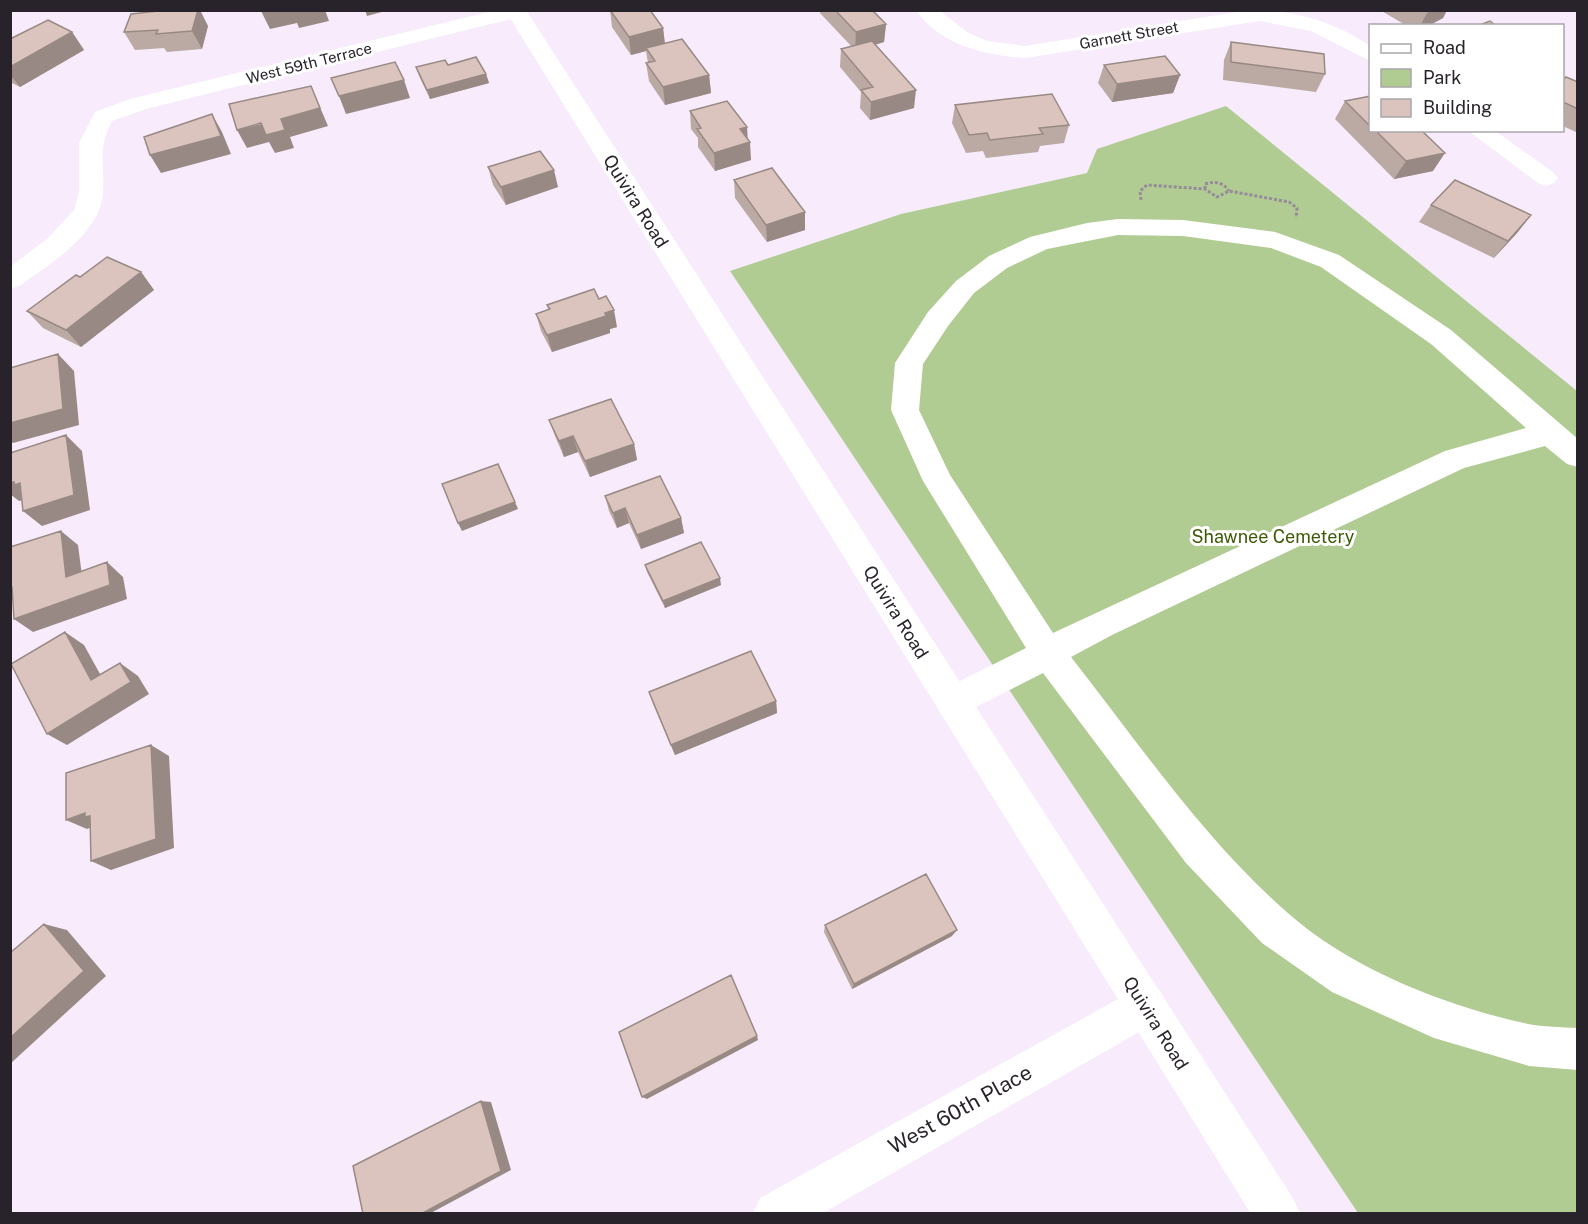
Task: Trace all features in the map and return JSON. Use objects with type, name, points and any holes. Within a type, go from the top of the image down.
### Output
[{"type":"street","name":"Garnett Street","points":[[926,10],[965,41],[986,49],[1025,52],[1260,15],[1296,18],[1325,27],[1369,54]]},
{"type":"street","name":"West 59th Terrace","points":[[10,280],[57,244],[77,224],[89,201],[93,180],[90,147],[104,117],[138,105],[515,11]]},
{"type":"street","name":"Quivira Road","points":[[515,11],[1277,1214]]},
{"type":"street","points":[[1482,132],[1546,177]]},
{"type":"street","points":[[1578,456],[1441,337],[1330,261],[1295,246],[1214,231],[1146,227],[1086,231],[1039,243],[998,262],[964,287],[938,319],[909,363],[905,410],[938,481],[1047,652],[1199,850],[1276,929],[1346,978],[1434,1017],[1529,1046],[1578,1049]]},
{"type":"street","points":[[952,702],[1007,678],[1047,652],[1456,459],[1550,433]]},
{"type":"street","name":"West 60th Place","points":[[776,1214],[1145,1005]]},
{"type":"path","points":[[1229,191],[1221,182],[1213,181],[1205,184],[1205,189],[1209,194],[1217,196],[1229,191],[1294,204],[1297,208],[1295,246]]},
{"type":"path","points":[[1146,227],[1140,191],[1142,186],[1205,189]]},
{"type":"green space","name":"Shawnee Cemetery","points":[[1226,106],[1577,391],[1577,1213],[1358,1213],[730,271],[901,214],[1087,173],[1097,149]]},
{"type":"building","points":[[167,10],[198,10],[192,31],[156,34],[158,30],[124,32],[131,14]]},
{"type":"building","points":[[610,10],[650,10],[663,28],[629,37]]},
{"type":"building","points":[[835,10],[872,10],[886,24],[856,32]]},
{"type":"building","points":[[48,20],[72,32],[10,67],[10,39]]},
{"type":"building","points":[[682,39],[709,75],[663,87],[646,63],[655,61],[646,48]]},
{"type":"building","points":[[872,41],[916,90],[871,102],[861,90],[873,87],[841,49]]},
{"type":"building","points":[[1231,42],[1324,54],[1325,74],[1231,62]]},
{"type":"building","points":[[1165,56],[1180,75],[1117,84],[1104,65]]},
{"type":"building","points":[[476,57],[486,74],[427,90],[416,67],[445,60],[448,65]]},
{"type":"building","points":[[395,62],[404,80],[339,96],[331,78]]},
{"type":"building","points":[[1566,77],[1578,82],[1578,109],[1564,102],[1564,79]]},
{"type":"building","points":[[311,86],[320,108],[281,119],[285,130],[266,135],[261,123],[237,130],[229,104]]},
{"type":"building","points":[[1052,94],[1069,125],[1039,128],[1043,134],[990,140],[987,133],[969,135],[955,105]]},
{"type":"building","points":[[1369,96],[1369,125],[1345,101]]},
{"type":"building","points":[[727,101],[747,127],[740,129],[750,142],[714,153],[697,129],[701,128],[690,111]]},
{"type":"building","points":[[212,114],[221,136],[150,155],[144,137]]},
{"type":"building","points":[[1377,132],[1423,132],[1445,153],[1406,161]]},
{"type":"building","points":[[540,151],[554,170],[501,187],[488,167]]},
{"type":"building","points":[[772,168],[805,212],[766,225],[734,180]]},
{"type":"building","points":[[1455,180],[1531,215],[1508,241],[1431,205]]},
{"type":"building","points":[[107,257],[141,272],[66,330],[27,311],[76,275],[80,277]]},
{"type":"building","points":[[594,289],[599,299],[606,296],[614,310],[605,313],[606,316],[547,335],[536,314],[550,309],[547,305]]},
{"type":"building","points":[[58,354],[63,409],[10,423],[10,368]]},
{"type":"building","points":[[611,399],[634,444],[585,461],[573,436],[559,441],[549,420]]},
{"type":"building","points":[[66,435],[74,495],[23,511],[20,483],[15,485],[14,482],[10,483],[10,453]]},
{"type":"building","points":[[498,464],[515,502],[458,523],[442,484]]},
{"type":"building","points":[[660,476],[681,518],[637,535],[625,508],[613,513],[605,496]]},
{"type":"building","points":[[61,531],[66,577],[107,562],[110,585],[14,619],[12,587],[10,587],[10,547]]},
{"type":"building","points":[[701,542],[720,578],[663,601],[645,565]]},
{"type":"building","points":[[65,632],[91,680],[120,663],[131,682],[47,734],[11,664]]},
{"type":"building","points":[[751,651],[776,701],[671,745],[649,692]]},
{"type":"building","points":[[151,745],[156,839],[91,861],[90,816],[85,817],[85,813],[66,820],[66,773]]},
{"type":"building","points":[[926,874],[957,930],[854,984],[825,925]]},
{"type":"building","points":[[44,924],[84,971],[10,1038],[10,953]]},
{"type":"building","points":[[731,975],[757,1036],[642,1097],[619,1032]]},
{"type":"building","points":[[481,1101],[501,1171],[421,1214],[363,1214],[353,1166]]}]
